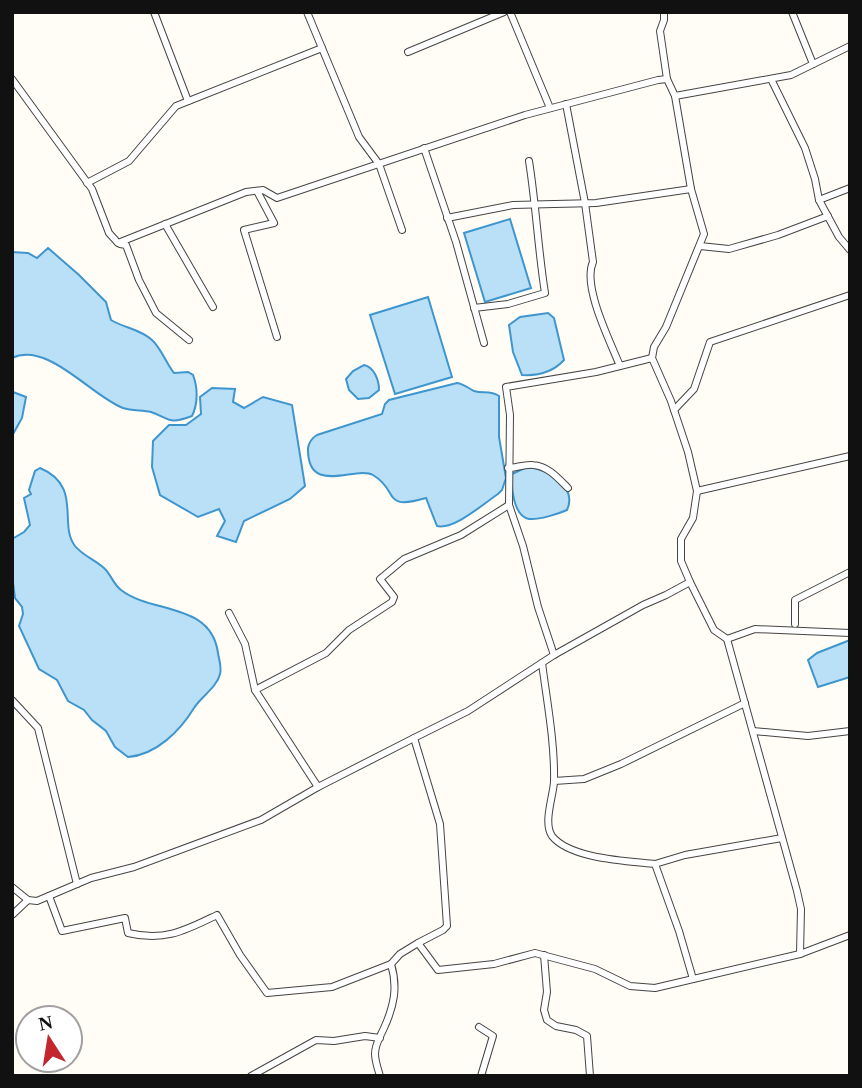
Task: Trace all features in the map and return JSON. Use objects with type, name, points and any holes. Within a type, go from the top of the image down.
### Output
[{"type":"street","points":[[154,12],[188,101]]},
{"type":"street","points":[[307,12],[359,137],[379,163],[402,230]]},
{"type":"street","points":[[408,52],[504,12]]},
{"type":"street","points":[[510,12],[550,108]]},
{"type":"street","points":[[664,12],[660,31],[667,79],[675,96],[691,189],[704,234],[666,327],[654,347],[652,358],[674,410],[697,491],[693,518],[681,539],[681,561],[714,630],[727,639],[801,909],[800,954]]},
{"type":"street","points":[[792,12],[813,64]]},
{"type":"street","points":[[675,96],[791,75],[850,46]]},
{"type":"street","points":[[87,183],[129,161],[176,106],[322,48]]},
{"type":"street","points":[[12,79],[92,189],[109,233],[118,243],[126,245],[156,313],[188,340]]},
{"type":"street","points":[[118,243],[246,192],[263,190],[278,198],[550,108],[667,79]]},
{"type":"street","points":[[771,79],[805,148],[816,179],[819,200],[850,250]]},
{"type":"street","points":[[566,104],[585,203],[593,261],[589,270],[594,298],[620,366]]},
{"type":"street","points":[[424,148],[456,242],[484,343]]},
{"type":"street","points":[[474,308],[508,304],[545,293],[529,161]]},
{"type":"street","points":[[819,200],[850,188]]},
{"type":"street","points":[[447,218],[513,205],[585,203],[691,189]]},
{"type":"street","points":[[257,191],[274,223],[244,230],[277,337]]},
{"type":"street","points":[[700,246],[729,250],[828,216]]},
{"type":"street","points":[[165,224],[213,307]]},
{"type":"street","points":[[674,410],[694,389],[710,342],[850,295]]},
{"type":"street","points":[[554,655],[509,505],[510,415],[506,387],[652,358]]},
{"type":"street","points":[[697,491],[850,456]]},
{"type":"street","points":[[508,468],[533,465],[552,471],[568,488]]},
{"type":"street","points":[[255,690],[326,653],[349,630],[391,602],[394,597],[380,579],[404,559],[461,535],[509,505]]},
{"type":"street","points":[[795,624],[795,600],[850,572]]},
{"type":"street","points":[[12,887],[28,900],[37,901],[77,884],[134,867],[261,820],[318,787],[468,710],[554,655],[690,582]]},
{"type":"street","points":[[229,613],[245,645],[255,690],[318,787]]},
{"type":"street","points":[[727,639],[755,629],[850,633]]},
{"type":"street","points":[[542,663],[554,781],[549,825],[551,834],[559,841],[588,856],[655,864],[685,855],[782,838]]},
{"type":"street","points":[[12,700],[38,728],[77,884]]},
{"type":"street","points":[[554,781],[584,779],[621,764],[745,703]]},
{"type":"street","points":[[753,731],[808,736],[850,731]]},
{"type":"street","points":[[49,896],[62,932],[125,918],[128,933],[140,936],[177,935],[218,915],[240,955],[267,993],[332,987],[391,964],[400,954],[447,926],[440,824],[414,738]]},
{"type":"street","points":[[655,864],[693,979]]},
{"type":"street","points":[[12,915],[28,900]]},
{"type":"street","points":[[418,943],[438,970],[494,964],[535,953],[595,969],[630,986],[655,988],[800,954],[850,935]]},
{"type":"street","points":[[544,955],[547,992],[544,1010],[548,1020],[556,1026],[576,1030],[587,1036],[590,1076]]},
{"type":"street","points":[[380,1076],[375,1056],[395,996],[396,979],[391,964]]},
{"type":"street","points":[[479,1027],[493,1036],[481,1076]]},
{"type":"street","points":[[251,1076],[316,1040],[334,1041],[365,1036],[380,1038]]},
{"type":"water","points":[[510,219],[531,288],[485,302],[464,233]]},
{"type":"water","points":[[48,248],[106,302],[111,320],[152,340],[174,373],[188,372],[193,375],[197,396],[192,416],[174,421],[151,412],[123,408],[55,363],[26,355],[12,358],[12,252],[28,253],[37,258]]},
{"type":"water","points":[[428,297],[452,377],[395,394],[370,315]]},
{"type":"water","points":[[548,313],[554,318],[564,360],[545,372],[522,375],[513,352],[509,325],[520,317]]},
{"type":"water","points":[[364,365],[371,368],[375,374],[379,390],[369,398],[358,399],[349,390],[346,379]]},
{"type":"water","points":[[457,383],[474,391],[499,396],[499,437],[506,478],[498,494],[460,520],[437,526],[426,498],[397,501],[373,475],[324,475],[315,471],[310,463],[308,446],[317,435],[382,414],[389,400]]},
{"type":"water","points":[[212,388],[235,389],[233,402],[244,408],[263,397],[292,405],[305,486],[290,499],[244,521],[236,542],[217,536],[225,521],[219,509],[198,517],[160,495],[152,467],[153,441],[169,425],[186,425],[201,414],[200,397]]},
{"type":"water","points":[[13,392],[26,397],[22,418],[12,436]]},
{"type":"water","points":[[527,467],[551,475],[564,486],[569,501],[567,510],[533,519],[524,517],[519,512],[513,493],[512,474]]},
{"type":"water","points":[[40,468],[61,485],[67,505],[70,537],[78,549],[105,569],[121,590],[134,598],[192,617],[204,625],[213,637],[221,666],[218,679],[174,733],[148,752],[128,757],[115,747],[106,731],[84,710],[68,701],[57,680],[39,669],[19,626],[23,614],[22,607],[15,598],[12,539],[30,525],[24,498],[31,494],[29,490],[35,471]]},
{"type":"water","points":[[850,640],[850,677],[818,687],[808,660],[817,653]]}]
